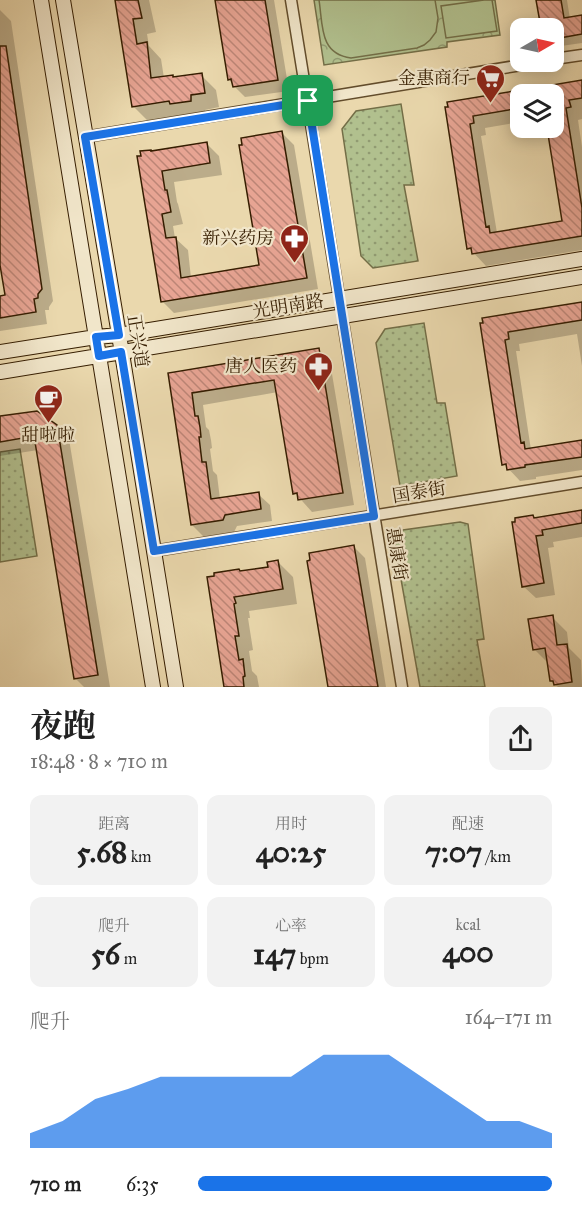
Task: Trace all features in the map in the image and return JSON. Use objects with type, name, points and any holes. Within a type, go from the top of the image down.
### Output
[{"type":"main road","points":[[41,0],[153,687]]},
{"type":"main road","name":"正兴道","points":[[63,0],[176,687]]},
{"type":"main road","name":"光明南路","points":[[0,352],[340,300],[582,259]]},
{"type":"main road","name":"光明南路","points":[[0,372],[582,277]]},
{"type":"street","name":"惠康街","points":[[291,0],[402,687]]},
{"type":"street","points":[[564,58],[582,55]]},
{"type":"street","points":[[85,137],[510,67]]},
{"type":"street","name":"国泰街","points":[[154,551],[582,482]]},
{"type":"green space","points":[[314,0],[495,0],[500,35],[447,42],[447,47],[324,65]]},
{"type":"green space","points":[[319,0],[435,0],[438,18],[436,32],[430,40],[417,48],[351,58],[333,51],[324,37]]},
{"type":"green space","points":[[492,0],[497,31],[446,38],[441,6]]},
{"type":"green space","points":[[401,104],[414,185],[404,185],[418,261],[373,268],[361,256],[342,129],[356,111]]},
{"type":"green space","points":[[424,323],[437,403],[445,403],[457,476],[400,486],[376,343],[385,329]]},
{"type":"green space","points":[[20,449],[37,556],[0,562],[0,452]]},
{"type":"green space","points":[[460,522],[468,524],[484,639],[477,640],[485,687],[420,687],[395,545],[403,530]]},
{"type":"building","points":[[115,0],[138,0],[142,18],[133,19],[137,44],[147,42],[151,78],[202,73],[205,93],[191,95],[191,101],[170,104],[169,101],[132,107]]},
{"type":"building","points":[[215,0],[265,0],[278,80],[233,87],[231,79],[228,80]]},
{"type":"building","points":[[536,0],[561,0],[564,18],[539,18]]},
{"type":"building","points":[[582,15],[582,34],[564,37],[564,18]]},
{"type":"building","points":[[0,46],[6,46],[42,289],[38,298],[34,299],[36,312],[0,318],[0,296],[5,295],[0,265]]},
{"type":"building","points":[[582,80],[582,98],[569,100],[571,107],[566,108],[582,208],[582,236],[472,254],[471,248],[467,249],[445,107],[448,107],[447,102],[510,92],[510,110],[473,116],[474,123],[470,124],[486,227],[489,226],[490,233],[562,221],[549,138],[564,138],[564,84],[558,84]]},
{"type":"building","points":[[282,131],[307,278],[161,302],[137,156],[141,156],[140,151],[207,142],[210,163],[162,171],[171,212],[162,214],[166,238],[176,237],[181,278],[259,265],[239,145],[242,145],[241,138]]},
{"type":"building","points":[[582,302],[582,320],[508,332],[509,339],[505,340],[521,443],[524,442],[525,449],[582,440],[582,457],[525,465],[525,467],[507,470],[506,464],[502,465],[480,323],[483,323],[482,318]]},
{"type":"building","points":[[319,348],[343,493],[298,500],[297,493],[293,494],[274,380],[192,393],[195,416],[198,416],[200,427],[202,462],[206,462],[211,499],[259,492],[261,509],[225,515],[223,520],[191,525],[168,373]]},
{"type":"building","points":[[37,411],[57,425],[98,675],[74,679],[34,436],[0,442],[0,416]]},
{"type":"building","points":[[582,510],[582,523],[542,530],[543,535],[536,536],[544,583],[522,587],[512,522],[515,522],[515,518],[533,515],[534,518]]},
{"type":"building","points":[[354,545],[378,687],[328,687],[307,561],[310,560],[309,553]]},
{"type":"building","points":[[278,560],[283,589],[234,597],[239,636],[235,636],[239,660],[243,659],[244,687],[224,687],[207,577],[214,576],[214,573],[268,567],[267,562]]},
{"type":"building","points":[[553,615],[557,645],[567,644],[572,682],[554,685],[553,681],[550,681],[545,648],[533,650],[528,619]]},
{"type":"place","name":"金惠商行","points":[[491,104]]},
{"type":"place","name":"新兴药房","points":[[295,264]]},
{"type":"place","name":"唐人医药","points":[[318,392]]},
{"type":"place","name":"甜啦啦","points":[[48,424]]},
{"type":"route","points":[[308,101],[374,516],[154,551],[121,352],[99,356],[96,337],[119,335],[85,137],[308,101]]}]
